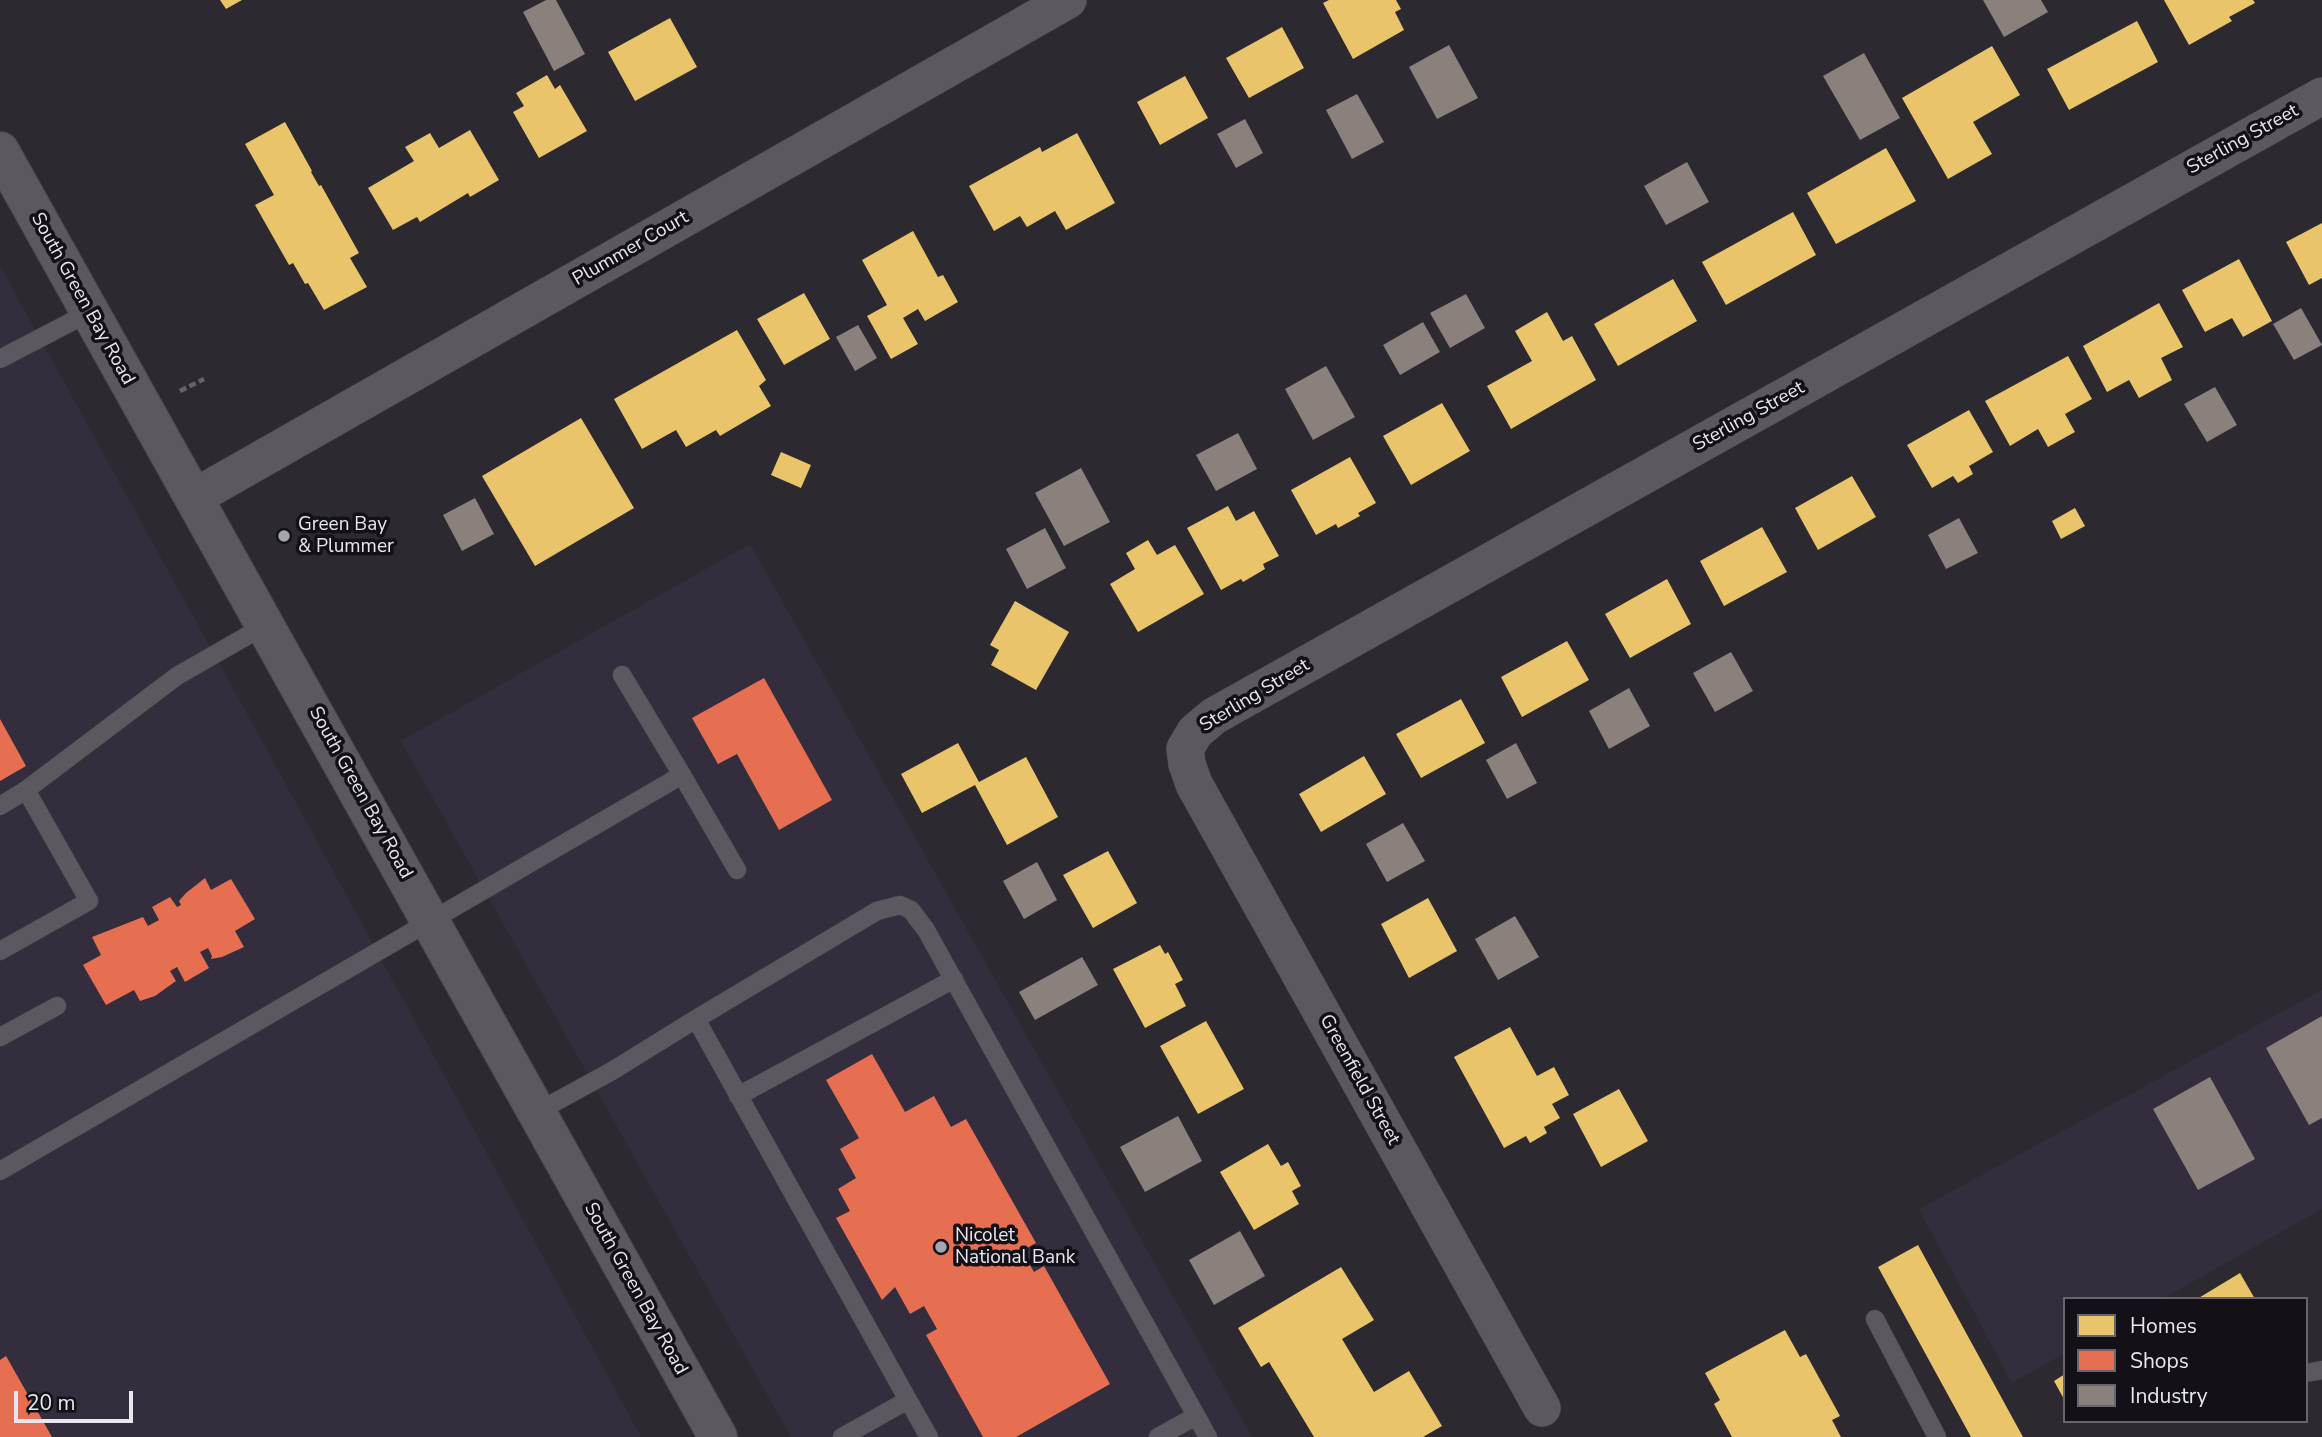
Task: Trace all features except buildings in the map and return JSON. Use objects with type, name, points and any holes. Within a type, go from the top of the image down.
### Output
[{"type":"main road","name":"South Green Bay Road","points":[[0,151],[718,1437]]},
{"type":"street","name":"Plummer Court","points":[[193,498],[1068,0]]},
{"type":"street","name":"Sterling Street","points":[[1185,749],[1195,732],[1214,716],[2322,96]]},
{"type":"street","name":"Greenfield Street","points":[[1185,749],[1187,764],[1200,796],[1542,1408]]},
{"type":"lane","points":[[0,359],[90,312]]},
{"type":"lane","points":[[0,806],[26,790],[177,676],[266,625]]},
{"type":"lane","points":[[622,675],[737,870]]},
{"type":"lane","points":[[1,1167],[682,775]]},
{"type":"lane","points":[[0,951],[89,901],[26,790]]},
{"type":"lane","points":[[537,1112],[612,1071],[877,911],[900,905],[911,910],[926,930],[954,979],[1208,1437]]},
{"type":"lane","points":[[738,1096],[954,979]]},
{"type":"lane","points":[[0,1037],[57,1006]]},
{"type":"lane","points":[[696,1019],[929,1437]]},
{"type":"lane","points":[[1875,1319],[1937,1437]]},
{"type":"lane","points":[[842,1437],[908,1400]]},
{"type":"lane","points":[[1158,1437],[1196,1416]]},
{"type":"shaded area","points":[[0,266],[295,801],[641,1437],[0,1437]]},
{"type":"shaded area","points":[[750,544],[1252,1437],[791,1437],[401,741]]},
{"type":"shaded area","points":[[2322,990],[2322,1209],[2166,1297],[2063,1297],[2063,1354],[2012,1383],[1919,1209]]},
{"type":"place","name":"Green Bay & Plummer","points":[[284,536]]},
{"type":"place","name":"Nicolet National Bank","points":[[941,1247]]}]
